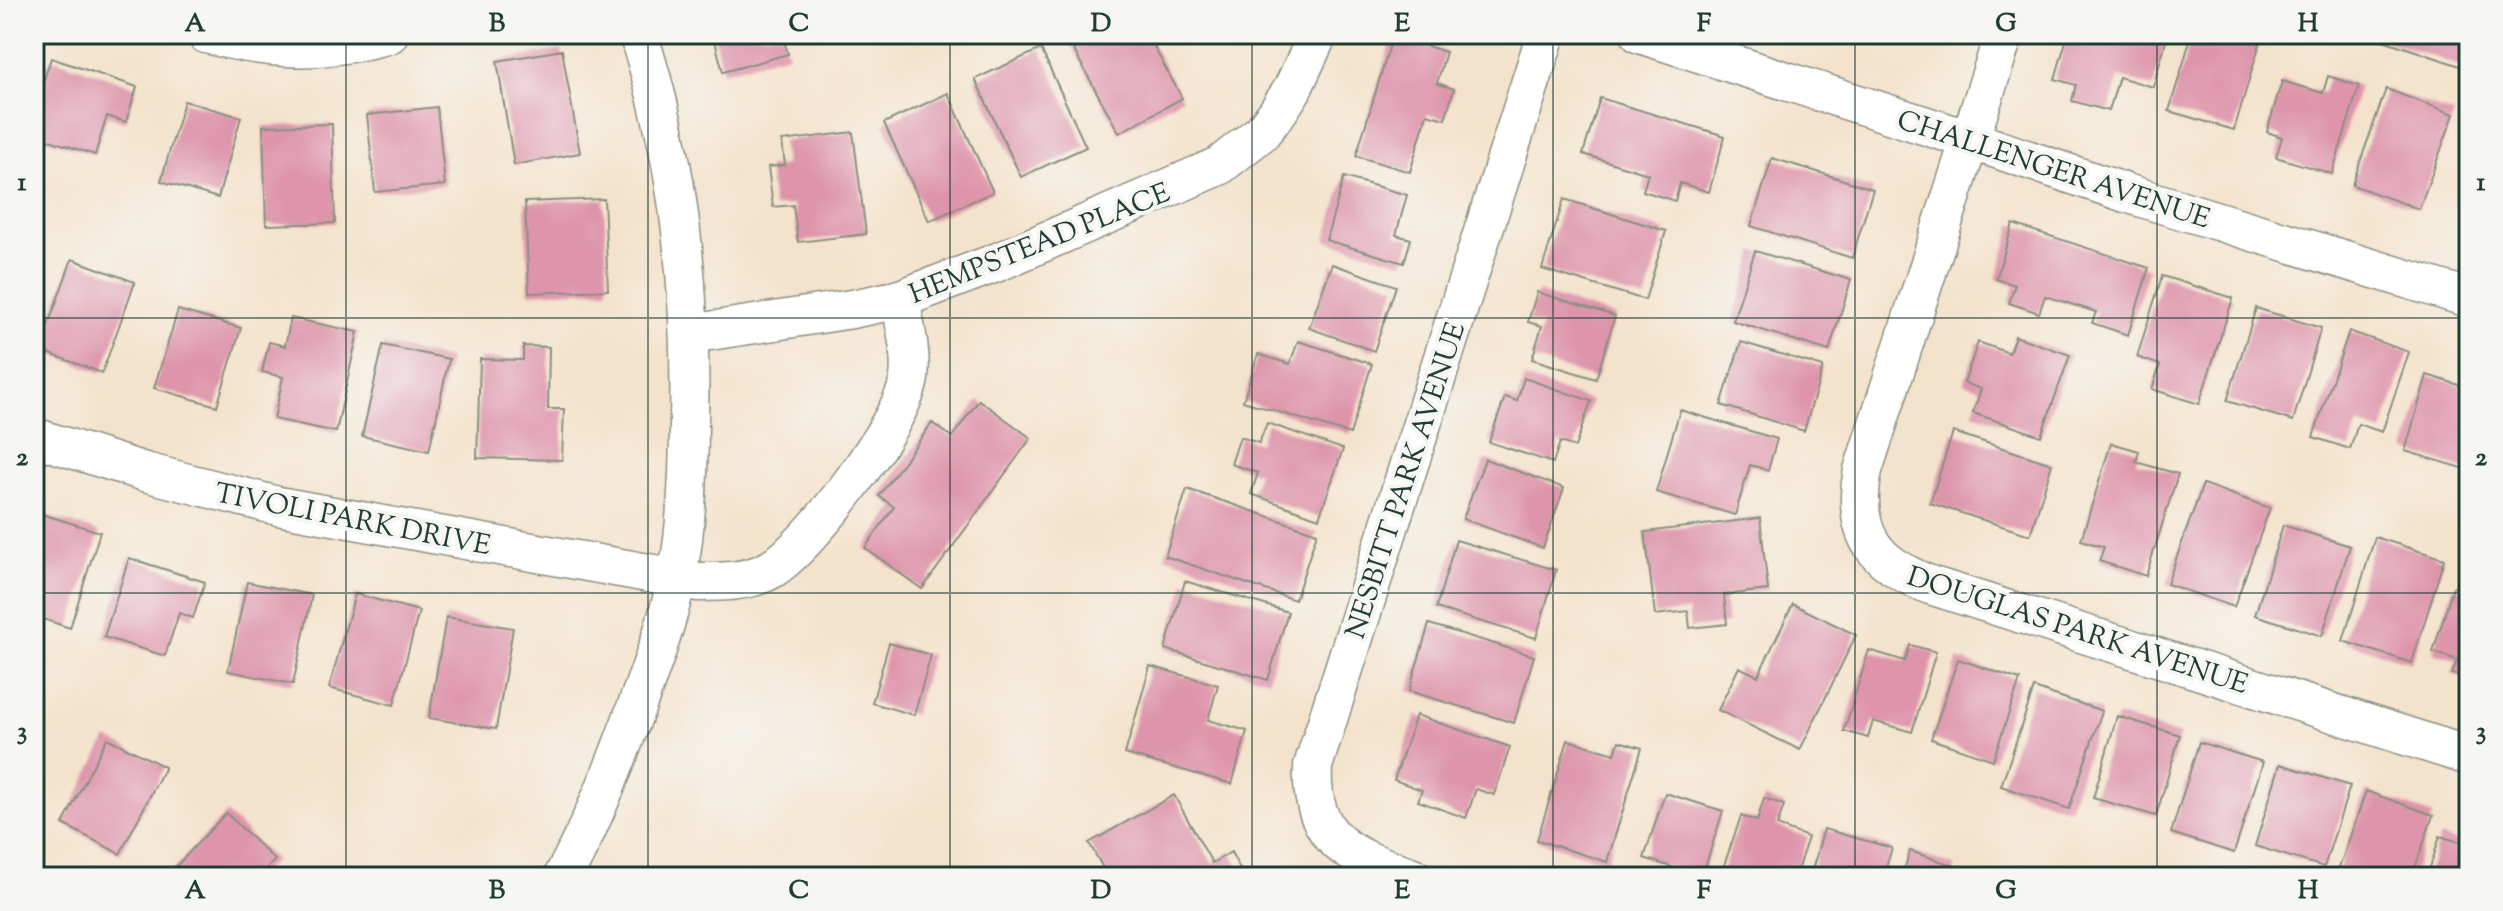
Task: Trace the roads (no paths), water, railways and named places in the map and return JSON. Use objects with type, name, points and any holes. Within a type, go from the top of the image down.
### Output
[{"type":"street","points":[[206,34],[270,47],[302,49],[335,47],[389,34]]},
{"type":"street","points":[[563,877],[623,742],[655,651],[676,579],[688,479],[690,334],[683,244],[672,160],[651,71],[638,34]]},
{"type":"street","name":"HEMPSTEAD PLACE","points":[[690,334],[900,299],[998,262],[1219,166],[1261,133],[1277,113],[1292,90],[1318,34]]},
{"type":"street","name":"NESBITT PARK AVENUE","points":[[1413,877],[1370,863],[1340,845],[1320,818],[1312,783],[1313,766],[1546,34]]},
{"type":"street","name":"CHALLENGER AVENUE","points":[[1640,34],[2126,193],[2469,298]]},
{"type":"street","name":"DOUGLAS PARK AVENUE","points":[[2004,34],[1863,470],[1860,510],[1872,547],[1898,571],[1930,585],[2469,756]]},
{"type":"street","name":"TIVOLI PARK DRIVE","points":[[34,437],[187,484],[278,506],[676,579],[722,582],[758,576],[787,558],[820,523],[895,417],[904,399],[910,361],[900,299]]}]
